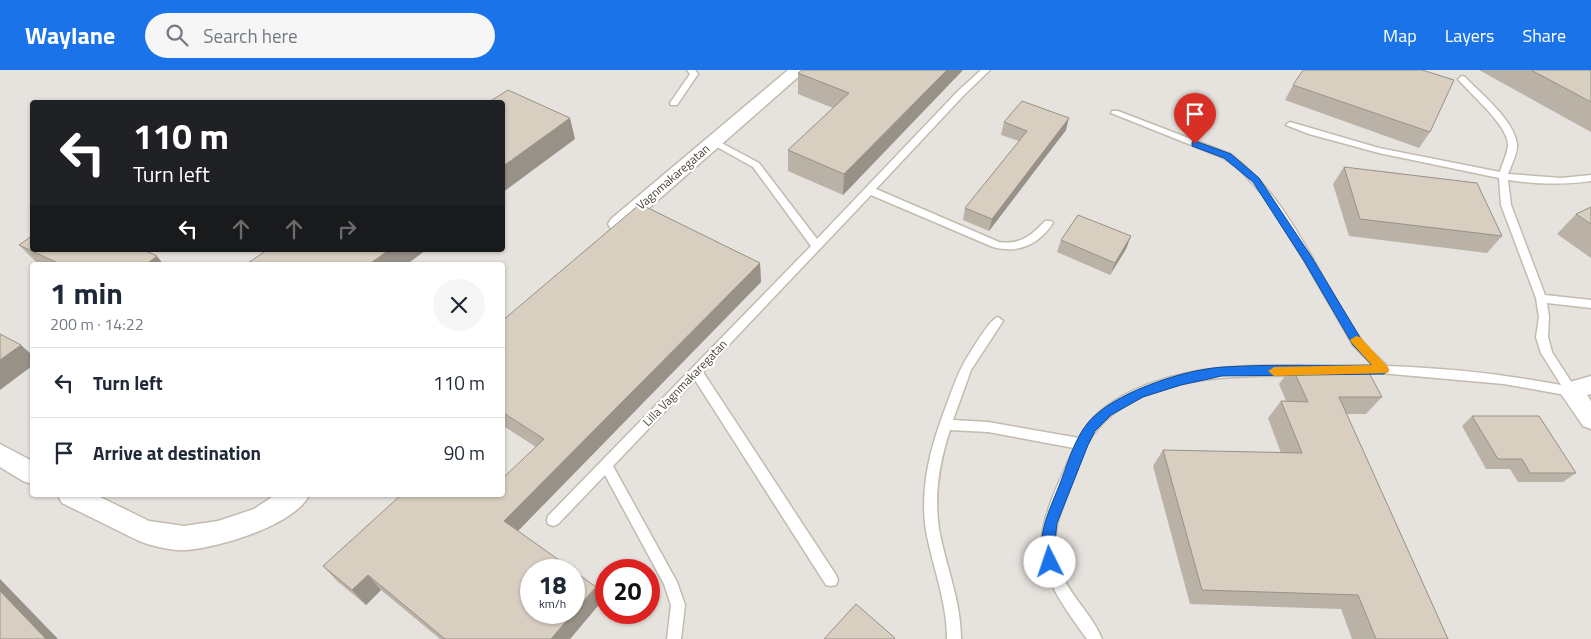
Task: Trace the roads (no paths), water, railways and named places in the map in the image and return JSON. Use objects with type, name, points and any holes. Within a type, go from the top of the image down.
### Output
[{"type":"street","name":"Vagnmakaregatan","points":[[600,239],[798,70]]},
{"type":"street","points":[[1581,388],[1591,419]]},
{"type":"street","points":[[0,454],[30,472]]},
{"type":"street","points":[[75,497],[146,532],[184,538],[218,533],[262,518],[293,497]]},
{"type":"lane","points":[[674,103],[694,74],[691,70]]},
{"type":"lane","name":"Lilla Vagnmakaregatan","points":[[553,520],[817,246],[961,93],[986,70]]},
{"type":"lane","points":[[1462,79],[1496,115],[1507,130],[1513,145],[1503,176],[1506,205],[1541,298],[1544,317],[1542,337],[1547,353],[1581,388]]},
{"type":"lane","points":[[1115,113],[1227,156],[1242,167],[1268,195],[1308,258],[1357,342],[1384,370]]},
{"type":"lane","points":[[1290,125],[1345,144],[1503,176],[1562,180],[1591,178]]},
{"type":"lane","points":[[714,142],[756,165],[817,246]]},
{"type":"lane","points":[[869,190],[997,245],[1007,247],[1027,244],[1036,238],[1048,222]]},
{"type":"lane","points":[[1541,298],[1591,304]]},
{"type":"lane","points":[[954,639],[955,623],[949,591],[940,564],[932,529],[931,474],[945,426],[966,370],[998,321]]},
{"type":"lane","points":[[1095,639],[1054,574],[1047,549],[1051,523],[1082,444],[1091,428],[1107,412],[1139,394],[1181,380],[1222,372],[1319,370]]},
{"type":"lane","points":[[1365,370],[1431,372],[1581,388]]},
{"type":"lane","points":[[696,371],[831,580]]},
{"type":"lane","points":[[945,426],[988,427],[1082,444]]},
{"type":"lane","points":[[606,465],[670,582],[678,605],[674,639]]}]
